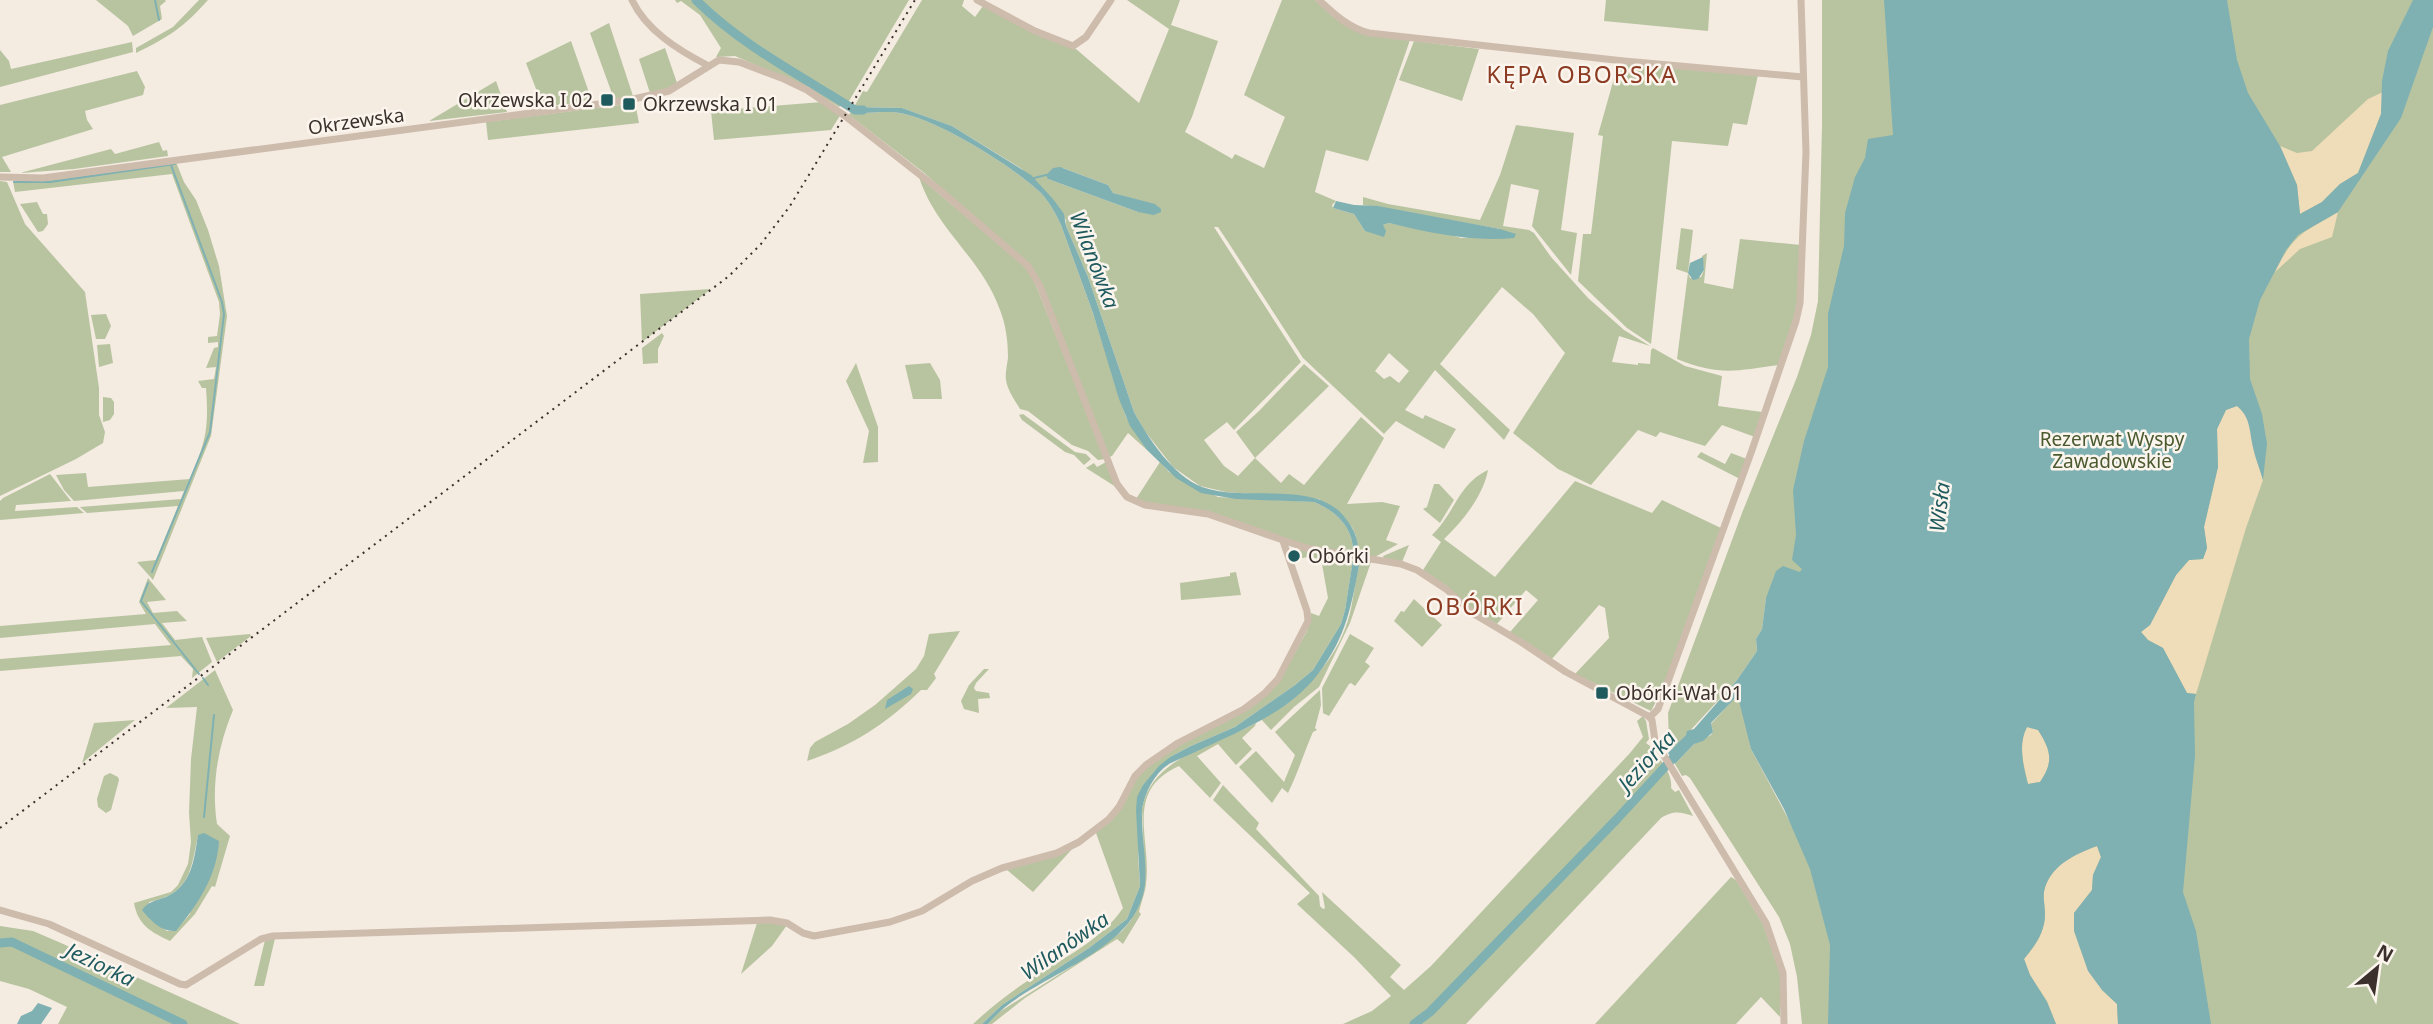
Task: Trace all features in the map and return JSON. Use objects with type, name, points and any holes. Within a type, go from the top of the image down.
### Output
[{"type":"street","points":[[632,0],[638,14],[657,32],[680,50],[707,65],[719,60],[735,60],[784,79],[815,95],[856,123],[942,192],[1028,266],[1040,286],[1117,484],[1127,497],[1152,507],[1225,518],[1306,548],[1401,564],[1417,570],[1446,589],[1474,614],[1553,664],[1650,718]]},
{"type":"street","points":[[977,0],[1028,28],[1070,46],[1084,40],[1111,0]]},
{"type":"street","points":[[1319,0],[1332,13],[1357,29],[1369,33],[1643,63],[1803,77]]},
{"type":"street","points":[[1650,718],[1658,709],[1796,321],[1802,287],[1805,202],[1801,0]]},
{"type":"street","name":"Okrzewska","points":[[0,177],[43,178],[629,100],[669,90],[707,65]]},
{"type":"street","points":[[0,910],[49,924],[184,985],[194,982],[261,939],[273,936],[771,920],[787,923],[808,935],[821,936],[890,922],[922,911],[994,871],[1057,853],[1079,842],[1109,820],[1135,776],[1146,765],[1178,743],[1244,709],[1265,693],[1278,679],[1308,621],[1283,541]]},
{"type":"street","points":[[1650,718],[1653,736],[1660,749],[1767,926],[1783,973],[1784,1024]]},
{"type":"green space","points":[[96,0],[166,1],[160,6],[162,19],[133,36],[128,26]]},
{"type":"green space","points":[[199,0],[208,0],[175,31],[136,53],[136,48],[173,27]]},
{"type":"green space","points":[[675,0],[909,0],[846,106],[842,104],[839,107],[806,87],[735,56],[716,57],[721,48],[700,15],[681,1],[677,3]]},
{"type":"green space","points":[[922,0],[964,0],[962,6],[975,17],[983,6],[1054,42],[1076,49],[1139,103],[1169,29],[1127,0],[1180,0],[1171,25],[1218,41],[1185,132],[1232,159],[1235,154],[1264,168],[1285,117],[1244,95],[1282,0],[1315,0],[1332,16],[1355,31],[1410,40],[1368,161],[1326,150],[1315,192],[1336,201],[1332,205],[1333,208],[1354,214],[1365,231],[1389,223],[1461,238],[1498,238],[1500,229],[1363,205],[1363,197],[1480,220],[1500,175],[1516,125],[1574,133],[1561,230],[1577,233],[1571,275],[1532,226],[1539,190],[1511,184],[1503,226],[1534,233],[1551,257],[1588,298],[1624,330],[1650,346],[1619,336],[1612,362],[1650,364],[1653,348],[1685,366],[1722,376],[1718,406],[1762,412],[1755,437],[1722,425],[1705,446],[1660,432],[1656,437],[1638,430],[1591,485],[1558,469],[1513,433],[1565,353],[1533,314],[1502,287],[1440,364],[1510,430],[1504,440],[1435,370],[1405,410],[1423,419],[1425,415],[1456,429],[1444,449],[1396,421],[1384,434],[1303,358],[1218,227],[1214,227],[1301,362],[1234,430],[1227,422],[1204,440],[1224,466],[1238,476],[1255,458],[1281,483],[1289,474],[1304,485],[1361,417],[1384,438],[1347,504],[1382,502],[1400,506],[1386,540],[1398,544],[1375,557],[1358,554],[1352,527],[1319,499],[1226,492],[1200,486],[1173,467],[1144,430],[1134,412],[1066,220],[1022,169],[952,126],[902,108],[854,107],[863,91],[867,92]],"holes":[[[1063,168],[1108,185],[1113,193],[1158,206],[1138,212],[1048,179]],[[1389,353],[1409,371],[1399,383],[1390,376],[1384,379],[1375,371]]]},
{"type":"green space","points":[[1606,0],[1710,0],[1708,31],[1604,21]]},
{"type":"green space","name":"Rezerwat Wyspy Zawadowskie","points":[[1822,0],[2433,0],[2433,1024],[1802,1024],[1790,944],[1779,917],[1690,778],[1682,776],[1675,764],[1694,744],[1711,735],[1711,724],[1740,692],[1751,749],[1800,841],[1766,598],[1762,629],[1756,639],[1757,651],[1737,680],[1674,748],[1665,747],[1669,741],[1668,713],[1811,335],[1818,301]]},
{"type":"green space","points":[[609,23],[633,96],[614,99],[590,33]]},
{"type":"green space","points":[[571,41],[592,101],[543,107],[526,63]]},
{"type":"green space","points":[[1414,41],[1479,49],[1462,101],[1399,80]]},
{"type":"green space","points":[[132,42],[133,52],[0,87],[0,50],[9,61],[11,69]]},
{"type":"green space","points":[[665,48],[677,83],[650,93],[639,59]]},
{"type":"green space","points":[[1618,64],[1758,75],[1747,125],[1733,123],[1728,146],[1672,141],[1651,344],[1627,328],[1578,281],[1583,234],[1591,234],[1603,136],[1598,135]]},
{"type":"green space","points":[[137,71],[145,87],[143,95],[85,111],[93,129],[2,157],[11,172],[0,172],[0,105]]},
{"type":"green space","points":[[496,81],[507,112],[429,121]]},
{"type":"green space","points":[[822,102],[841,114],[831,130],[714,140],[711,111]]},
{"type":"green space","points":[[635,103],[639,123],[488,140],[486,122]]},
{"type":"green space","points":[[852,110],[864,113],[900,113],[934,124],[994,158],[1041,193],[1061,225],[1126,417],[1147,450],[1128,433],[1109,457],[1043,288],[1029,264],[923,172],[849,115]]},
{"type":"green space","points":[[159,142],[163,151],[167,150],[168,156],[74,169],[20,173],[111,149],[115,154]]},
{"type":"green space","points":[[176,162],[208,230],[219,266],[227,316],[211,436],[153,580],[137,562],[156,560],[178,506],[87,513],[80,507],[181,499],[184,491],[74,501],[56,475],[86,473],[88,487],[190,479],[203,444],[207,414],[206,388],[202,388],[198,381],[214,379],[216,367],[206,368],[218,342],[208,343],[208,337],[217,336],[219,302],[172,174],[15,192],[13,181],[50,179]]},
{"type":"green space","points":[[919,177],[1024,266],[1033,278],[1105,459],[1098,460],[1088,451],[1072,445],[1028,411],[1020,409],[1007,384],[1007,340],[1004,322],[992,291],[936,213]]},
{"type":"green space","points":[[0,181],[7,182],[25,224],[85,292],[99,388],[99,415],[105,432],[103,443],[0,496]]},
{"type":"green space","points":[[37,202],[43,214],[47,214],[48,224],[43,231],[38,232],[20,204]]},
{"type":"green space","points":[[1681,228],[1693,230],[1688,273],[1676,269]]},
{"type":"green space","points":[[1740,239],[1801,245],[1797,307],[1779,365],[1727,371],[1704,368],[1677,359],[1688,273],[1690,278],[1701,277],[1704,270],[1702,256],[1707,253],[1704,283],[1733,289]]},
{"type":"green space","points":[[711,289],[642,342],[640,294]]},
{"type":"green space","points":[[106,314],[111,326],[105,339],[96,339],[91,315]]},
{"type":"green space","points":[[662,333],[664,336],[658,349],[658,363],[643,364],[642,348]]},
{"type":"green space","points":[[110,344],[113,363],[99,367],[97,345]]},
{"type":"green space","points":[[856,363],[878,427],[878,462],[863,463],[869,431],[846,381]]},
{"type":"green space","points":[[930,363],[940,380],[942,399],[913,399],[905,365]]},
{"type":"green space","points":[[1304,364],[1329,386],[1255,458],[1236,432]]},
{"type":"green space","points":[[103,397],[111,398],[114,402],[114,414],[110,420],[103,422]]},
{"type":"green space","points":[[1023,414],[1075,452],[1086,454],[1091,459],[1084,465],[1074,455],[1065,452],[1022,420],[1019,415]]},
{"type":"green space","points":[[1701,452],[1725,464],[1731,453],[1747,459],[1740,479],[1697,457]]},
{"type":"green space","points":[[1106,462],[1116,487],[1086,468],[1094,463],[1097,467]]},
{"type":"green space","points":[[1160,462],[1169,472],[1218,497],[1314,502],[1336,516],[1347,528],[1353,544],[1353,553],[1311,547],[1211,512],[1145,503],[1136,499]]},
{"type":"green space","points":[[1488,470],[1482,489],[1471,508],[1444,539],[1495,577],[1575,481],[1652,513],[1662,500],[1721,528],[1662,690],[1651,711],[1575,674],[1609,638],[1605,608],[1599,605],[1551,660],[1510,632],[1538,600],[1526,590],[1497,624],[1469,608],[1423,570],[1441,542],[1432,535],[1463,491]]},
{"type":"green space","points":[[50,474],[71,501],[16,505],[15,511],[77,507],[84,513],[0,520],[0,501],[3,498]]},
{"type":"green space","points":[[1434,484],[1439,484],[1454,500],[1440,523],[1423,509],[1427,507]]},
{"type":"green space","points":[[1409,545],[1402,562],[1384,559],[1383,556]]},
{"type":"green space","points":[[1297,549],[1353,561],[1341,624],[1313,670],[1235,727],[1170,757],[1143,785],[1138,856],[1140,886],[1127,919],[1089,948],[1002,1005],[982,1024],[973,1024],[1014,990],[1092,940],[1123,908],[1096,833],[1137,776],[1181,744],[1221,724],[1280,679],[1307,631],[1311,613],[1319,616],[1328,598],[1322,564],[1311,556],[1291,561],[1290,555]]},
{"type":"green space","points":[[1361,560],[1371,562],[1350,623],[1319,687],[1271,730],[1261,719],[1304,687],[1337,647],[1350,613]]},
{"type":"green space","points":[[1236,572],[1241,595],[1181,600],[1180,583],[1230,576],[1230,573]]},
{"type":"green space","points":[[148,578],[166,600],[147,602],[153,613],[177,611],[187,621],[162,623],[175,640],[202,637],[212,662],[192,678],[193,669],[181,656],[0,671],[0,659],[171,645],[155,624],[0,638],[0,626],[146,614],[139,602]]},
{"type":"green space","points":[[1414,599],[1442,625],[1422,647],[1394,621]]},
{"type":"green space","points":[[960,631],[927,690],[921,690],[869,732],[840,748],[807,761],[810,748],[815,742],[875,705],[916,669],[924,656],[929,634]]},
{"type":"green space","points":[[1350,634],[1374,648],[1365,662],[1370,666],[1355,686],[1349,684],[1329,716],[1323,713],[1322,688]]},
{"type":"green space","points":[[251,636],[217,662],[206,638]]},
{"type":"green space","points":[[984,669],[989,669],[974,688],[976,691],[989,693],[990,698],[978,699],[979,713],[964,709],[961,701],[969,685]]},
{"type":"green space","points":[[215,670],[233,710],[223,738],[215,780],[217,824],[230,836],[215,887],[212,886],[195,914],[170,941],[146,927],[134,903],[171,892],[178,885],[188,864],[191,842],[191,759],[197,707],[166,708]],"holes":[[[198,835],[190,914],[176,930],[167,931],[150,919],[149,902],[163,898],[181,887],[190,869]]]},
{"type":"green space","points":[[1320,690],[1321,705],[1315,728],[1317,730],[1313,732],[1288,793],[1282,788],[1272,803],[1239,767],[1256,751],[1284,782],[1295,755],[1275,732]]},
{"type":"green space","points":[[1643,716],[1649,739],[1646,743],[1650,746],[1650,752],[1662,762],[1668,772],[1671,788],[1675,792],[1679,790],[1693,816],[1677,812],[1661,818],[1466,1024],[1343,1024],[1372,1011],[1391,996],[1297,904],[1310,893],[1213,800],[1223,785],[1259,823],[1256,829],[1319,896],[1320,906],[1325,908],[1322,892],[1401,965],[1390,977],[1404,990],[1431,966],[1630,753],[1643,737],[1637,721]]},
{"type":"green space","points":[[135,720],[82,763],[94,723]]},
{"type":"green space","points":[[1256,723],[1242,738],[1252,749],[1236,765],[1218,744],[1197,756],[1221,783],[1210,798],[1179,766],[1162,776],[1151,789],[1144,818],[1147,867],[1145,887],[1139,912],[1141,914],[1123,944],[1117,939],[1025,998],[992,1024],[988,1024],[996,1014],[1090,955],[1122,931],[1131,920],[1145,881],[1142,809],[1148,791],[1171,765],[1204,746]]},
{"type":"green space","points":[[110,773],[119,780],[111,810],[106,813],[98,807],[97,799],[104,776]]},
{"type":"green space","points":[[1073,848],[1033,892],[1006,869]]},
{"type":"green space","points":[[1731,877],[1736,880],[1763,924],[1781,976],[1780,1017],[1761,997],[1736,1024],[1595,1024]]},
{"type":"green space","points":[[757,923],[787,925],[772,946],[741,974]]},
{"type":"green space","points":[[0,926],[33,931],[240,1024],[58,1024],[67,1007],[29,989],[0,981]]},
{"type":"green space","points":[[275,938],[264,986],[254,986],[265,940]]},
{"type":"sand","points":[[2383,92],[2381,114],[2358,173],[2340,184],[2322,202],[2300,214],[2297,185],[2280,146],[2297,153],[2312,151],[2368,99]]},
{"type":"sand","points":[[2338,212],[2332,237],[2300,249],[2275,272],[2288,249],[2300,235]]},
{"type":"sand","points":[[2237,406],[2246,414],[2251,428],[2253,448],[2263,480],[2196,694],[2187,693],[2163,648],[2148,640],[2141,632],[2150,625],[2176,575],[2189,560],[2203,559],[2207,548],[2204,527],[2218,467],[2217,429],[2226,410]]},
{"type":"sand","points":[[2027,727],[2038,730],[2049,756],[2040,782],[2028,784],[2022,747]]},
{"type":"sand","points":[[2097,846],[2101,857],[2093,875],[2092,890],[2074,913],[2102,990],[2117,1004],[2118,1024],[2056,1024],[2024,959],[2043,927],[2044,891],[2052,874],[2072,857]]},
{"type":"water","name":"Rezerwat Wyspy Zawadowskie","points":[[1884,0],[2227,0],[2237,60],[2248,93],[2280,146],[2297,185],[2300,214],[2322,202],[2340,184],[2358,173],[2381,114],[2382,81],[2388,51],[2413,0],[2433,0],[2433,27],[2401,118],[2338,212],[2298,235],[2286,250],[2260,300],[2249,339],[2250,379],[2262,414],[2267,444],[2263,480],[2245,415],[2237,406],[2226,410],[2217,429],[2218,467],[2204,527],[2207,548],[2203,559],[2189,560],[2176,575],[2150,625],[2141,632],[2148,640],[2163,648],[2187,693],[2196,694],[2195,756],[2183,892],[2196,931],[2211,1024],[2118,1024],[2117,1004],[2088,971],[2074,931],[2074,913],[2092,890],[2093,875],[2101,857],[2097,846],[2064,862],[2051,875],[2044,892],[2043,927],[2024,959],[2056,1024],[1828,1024],[1830,945],[1810,869],[1784,809],[1751,749],[1739,701],[1740,693],[1711,723],[1713,732],[1703,741],[1694,744],[1675,764],[1668,753],[1687,731],[1694,729],[1737,680],[1757,651],[1756,639],[1762,629],[1766,598],[1776,571],[1783,566],[1800,572],[1802,569],[1792,560],[1796,535],[1793,490],[1804,441],[1828,367],[1828,314],[1844,246],[1845,213],[1855,177],[1865,158],[1868,139],[1893,135]],"holes":[[[2027,727],[2038,730],[2046,744],[2049,762],[2040,782],[2028,784],[2023,763],[2024,734]]]},
{"type":"water","points":[[854,107],[902,108],[952,126],[1031,175],[1064,214],[1066,226],[1088,277],[1134,412],[1162,455],[1181,474],[1202,487],[1239,493],[1299,495],[1317,499],[1333,507],[1354,531],[1358,554],[1353,553],[1353,544],[1342,521],[1330,510],[1314,502],[1236,499],[1201,493],[1176,478],[1147,450],[1130,426],[1061,225],[1041,193],[994,158],[934,124],[900,113],[864,113],[852,110]]},
{"type":"water","points":[[1060,167],[1108,185],[1113,193],[1155,204],[1161,212],[1154,215],[1138,212],[1048,179],[1046,175],[1053,168]]},
{"type":"water","points":[[1336,201],[1378,206],[1516,234],[1514,238],[1467,238],[1389,223],[1383,225],[1386,231],[1384,237],[1365,231],[1354,214],[1333,208]]},
{"type":"water","points":[[1703,257],[1704,270],[1698,279],[1693,280],[1688,273],[1690,263]]},
{"type":"water","points":[[1353,560],[1360,561],[1342,633],[1328,660],[1306,688],[1260,721],[1169,764],[1151,784],[1142,809],[1145,884],[1138,909],[1122,930],[1078,963],[1005,1007],[988,1024],[982,1024],[1002,1005],[1089,948],[1127,919],[1140,886],[1136,810],[1137,797],[1143,785],[1170,757],[1235,727],[1313,670],[1341,624]]},
{"type":"water","points":[[909,686],[913,689],[911,694],[885,709],[887,700]]},
{"type":"water","points":[[204,833],[219,841],[210,878],[199,900],[176,931],[161,928],[142,910],[181,886],[190,871],[198,835]]},
{"type":"water","points":[[38,1003],[52,1008],[41,1024],[17,1024],[21,1016],[32,1011]]},
{"type":"waterway","points":[[155,0],[159,20]]},
{"type":"waterway","name":"Wilanówka","points":[[696,0],[732,31],[772,59],[855,110],[863,110]]},
{"type":"waterway","points":[[14,182],[50,182],[175,164]]},
{"type":"waterway","points":[[152,572],[210,432],[224,314],[222,302],[171,165]]},
{"type":"waterway","points":[[1034,178],[1046,175]]},
{"type":"waterway","points":[[148,583],[141,601],[199,674]]},
{"type":"waterway","points":[[203,678],[208,685]]},
{"type":"waterway","points":[[204,817],[214,715]]},
{"type":"waterway","name":"Jeziorka","points":[[1414,1024],[1430,1012],[1674,757]]},
{"type":"waterway","name":"Jeziorka","points":[[0,943],[12,942],[183,1024]]},
{"type":"railway","points":[[0,828],[729,276],[761,244],[790,206],[915,0]]},
{"type":"place","name":"Okrzewska I 02","points":[[607,100]]},
{"type":"place","name":"Okrzewska I 01","points":[[629,104]]},
{"type":"place","name":"Obórki","points":[[1294,556]]},
{"type":"place","name":"Obórki-Wał 01","points":[[1602,693]]},
{"type":"district","name":"KĘPA OBORSKA","points":[[1582,75]]},
{"type":"district","name":"OBÓRKI","points":[[1475,607]]},
{"type":"water label","name":"Wisła","points":[[1940,507]]}]
